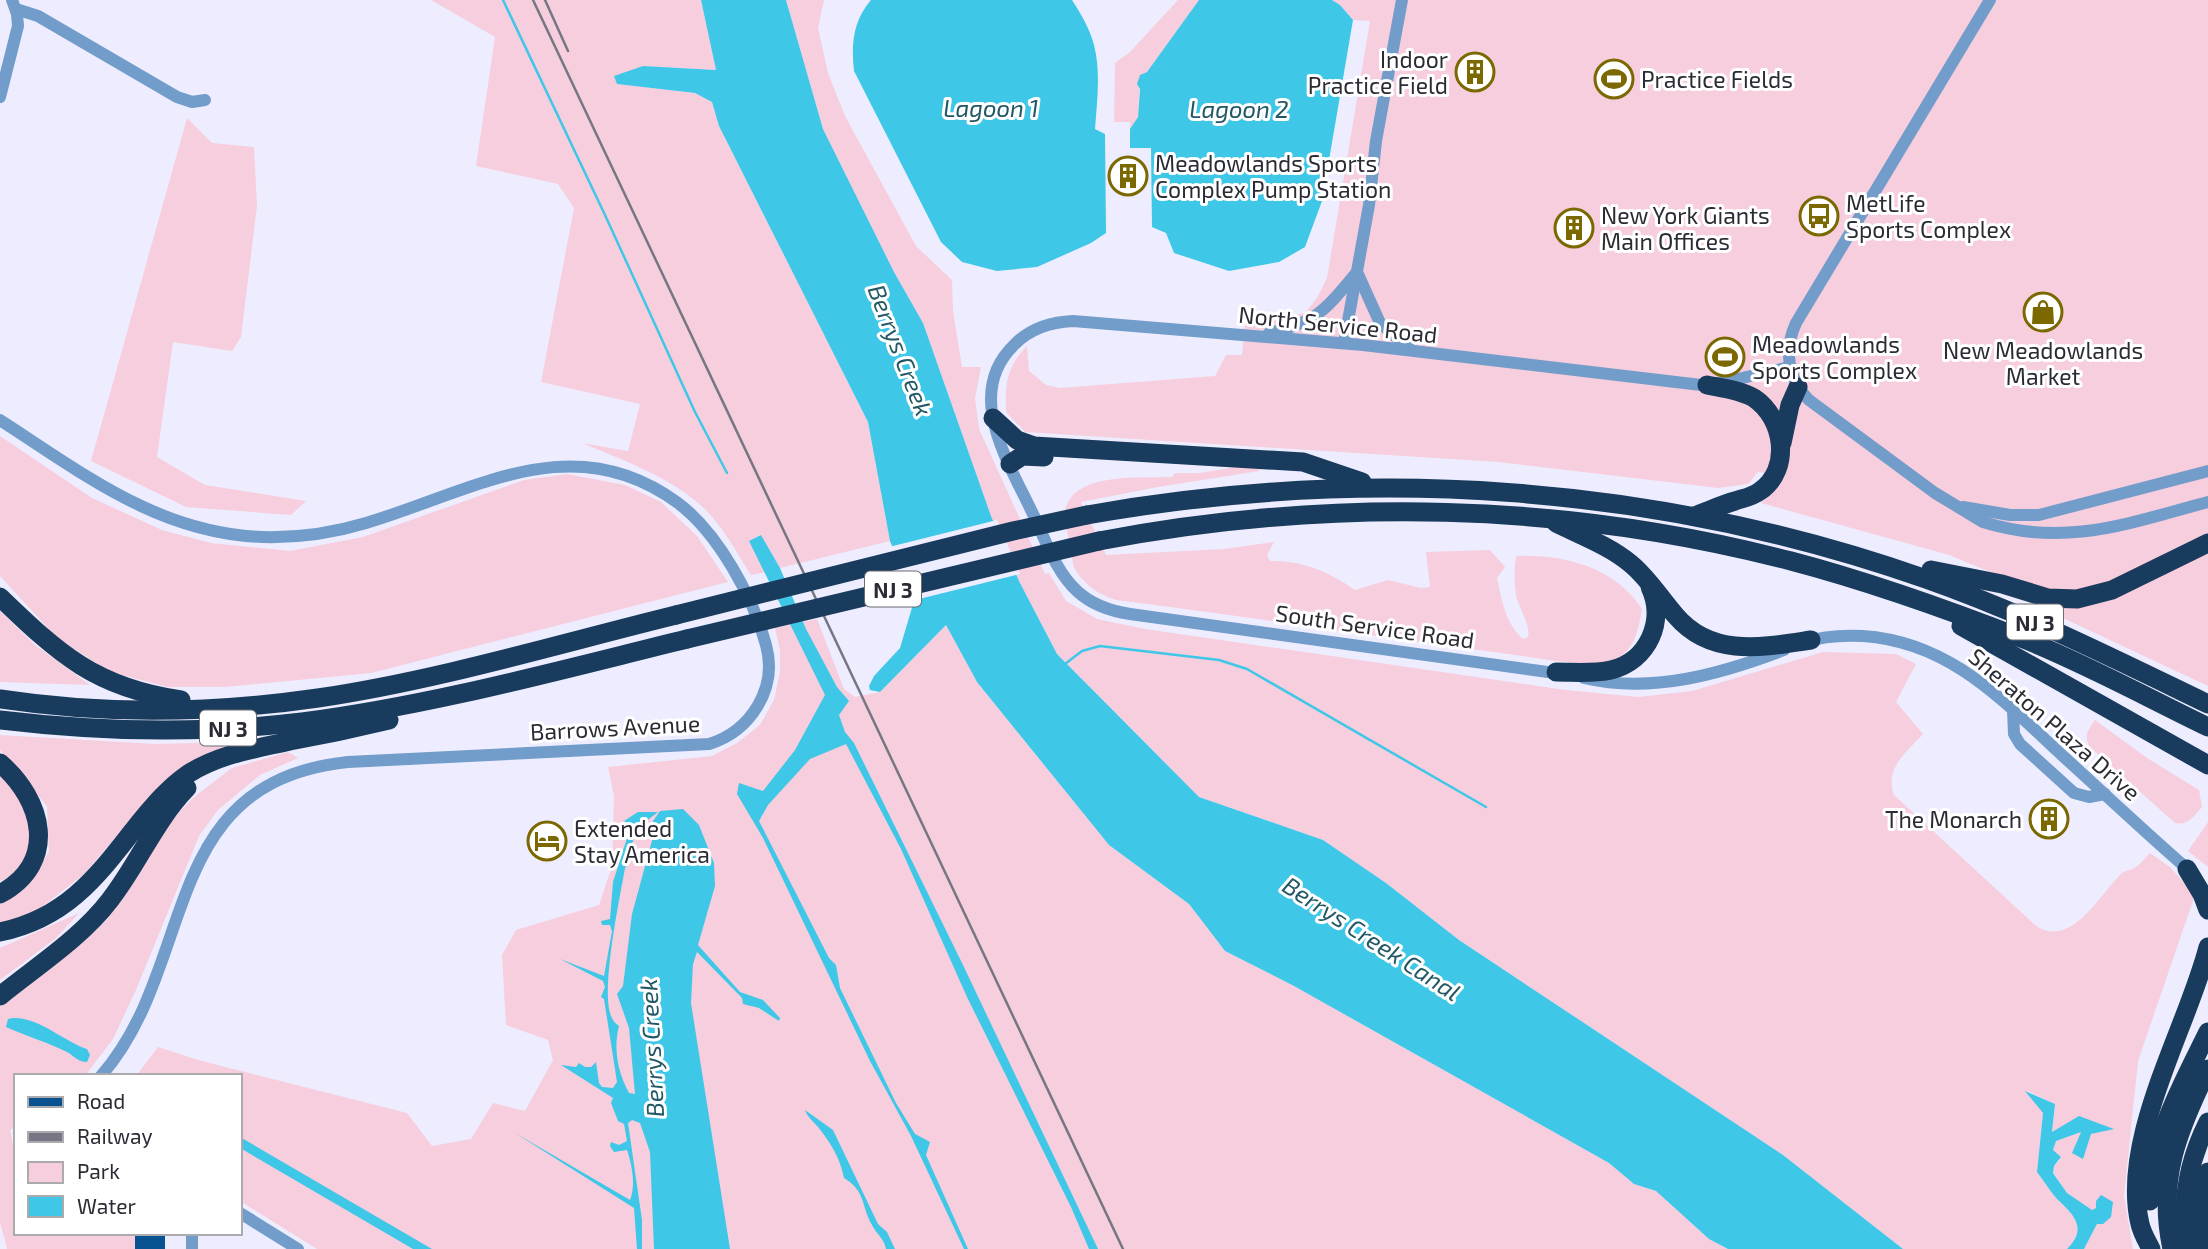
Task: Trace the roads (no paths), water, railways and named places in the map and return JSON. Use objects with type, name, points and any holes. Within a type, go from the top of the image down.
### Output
[{"type":"highway","points":[[1707,385],[1744,394],[1761,404],[1773,420],[1781,447]]},
{"type":"highway","points":[[1694,516],[1749,497],[1763,489],[1777,470],[1790,405],[1798,387]]},
{"type":"highway","points":[[993,418],[1013,438],[1034,446],[1303,463],[1376,487]]},
{"type":"highway","points":[[1010,464],[1019,457],[1027,456],[1196,466],[1262,460]]},
{"type":"highway","name":"NJ 3","points":[[0,699],[121,709],[237,707],[320,698],[386,686],[1087,515],[1169,501],[1235,494],[1376,487],[1550,495],[1694,516],[1764,531],[1855,555],[1936,582],[2019,615],[2208,704]]},
{"type":"highway","name":"NJ 3","points":[[0,720],[111,730],[219,729],[335,717],[455,695],[1099,541],[1200,524],[1300,514],[1410,511],[1546,518],[1637,529],[1728,546],[1824,570],[1911,598],[2028,641],[2208,727]]},
{"type":"highway","points":[[1546,518],[1624,558],[1684,624],[1719,644],[1750,648],[1811,640]]},
{"type":"highway","points":[[1855,555],[2003,584],[2048,597],[2077,599],[2112,590],[2208,543]]},
{"type":"highway","points":[[1556,672],[1593,673],[1612,670],[1641,653],[1650,639],[1656,616],[1654,595],[1646,580]]},
{"type":"highway","points":[[0,590],[26,622]]},
{"type":"highway","points":[[0,597],[69,659],[108,681],[156,696],[237,707]]},
{"type":"highway","points":[[1911,598],[2208,765]]},
{"type":"highway","points":[[0,932],[41,919],[69,902],[93,881],[155,803],[173,785],[201,766],[233,754],[404,717],[455,695]]},
{"type":"highway","points":[[0,996],[95,918],[116,892],[178,797],[204,772],[233,754]]},
{"type":"highway","points":[[0,763],[18,780],[30,799],[38,834],[35,854],[26,873],[16,884],[0,894]]},
{"type":"highway","points":[[2188,869],[2208,910]]},
{"type":"highway","points":[[2153,1249],[2141,1226],[2139,1214],[2137,1182],[2140,1152],[2149,1118],[2208,947]]},
{"type":"highway","points":[[2153,1249],[2150,1205],[2155,1154],[2168,1115],[2208,1032]]},
{"type":"highway","points":[[2172,1249],[2167,1199],[2170,1163],[2182,1125],[2208,1069]]},
{"type":"highway","points":[[2188,1249],[2184,1211],[2186,1186],[2194,1153],[2208,1122]]},
{"type":"highway","points":[[2202,1249],[2200,1211],[2208,1172]]},
{"type":"street","points":[[1345,343],[1376,141],[1402,0]]},
{"type":"street","points":[[1990,0],[1796,323],[1789,341],[1790,367],[1798,387],[1819,408],[1920,483],[1983,522],[1995,526],[2029,533],[2065,534],[2099,530],[2208,502]]},
{"type":"street","points":[[0,97],[17,32],[14,5]]},
{"type":"street","points":[[14,5],[38,16],[177,97],[192,102],[205,100]]},
{"type":"street","points":[[1256,336],[1293,327],[1319,315],[1357,271]]},
{"type":"street","points":[[1357,271],[1380,323],[1413,352]]},
{"type":"street","name":"North Service Road","points":[[1010,464],[998,439],[991,388],[1003,358],[1026,335],[1049,324],[1082,321],[1345,343],[1707,385],[1790,367]]},
{"type":"street","name":"Barrows Avenue","points":[[0,420],[136,505],[190,525],[249,536],[289,536],[344,529],[502,476],[542,467],[584,466],[624,475],[673,499],[712,537],[743,591],[767,648],[768,680],[755,710],[735,732],[709,744],[337,763],[293,773],[259,790],[230,814],[208,843],[188,888],[140,1018],[110,1072]]},
{"type":"street","name":"South Service Road","points":[[1010,464],[1065,577],[1083,597],[1101,607],[1130,614],[1556,672],[1615,683],[1663,683],[1698,676],[1756,660],[1811,640]]},
{"type":"street","points":[[1955,505],[2010,515],[2039,515],[2208,471]]},
{"type":"street","name":"Sheraton Plaza Drive","points":[[1811,640],[1841,635],[1899,641],[1923,649],[1967,672],[2013,710],[2208,886]]},
{"type":"street","points":[[2013,710],[2014,734],[2020,744],[2074,793],[2090,797],[2105,794]]},
{"type":"street","points":[[242,1214],[298,1249]]},
{"type":"water","points":[[701,0],[786,0],[823,129],[894,272],[923,323],[991,516],[1019,581],[1057,654],[1199,797],[1323,840],[1386,883],[1459,940],[1783,1155],[1903,1249],[1728,1249],[1709,1239],[1656,1191],[1634,1184],[1609,1163],[1294,986],[1225,951],[1189,904],[1109,845],[977,682],[946,625],[880,692],[870,690],[874,676],[900,648],[914,601],[890,541],[868,422],[719,126],[712,102],[695,93],[617,84],[614,76],[643,66],[716,70]]},
{"type":"water","name":"Lagoon 1","points":[[871,0],[1072,0],[1088,27],[1096,55],[1098,87],[1095,129],[1105,134],[1106,233],[1091,243],[1037,267],[997,271],[962,262],[941,242],[854,71],[855,33],[860,16]]},
{"type":"water","name":"Lagoon 2","points":[[1199,0],[1332,0],[1353,20],[1322,201],[1305,247],[1279,262],[1229,271],[1174,253],[1166,233],[1152,227],[1151,148],[1130,148],[1130,129],[1138,117],[1140,89],[1137,84],[1140,75],[1147,72]]},
{"type":"water","points":[[761,535],[780,568],[806,629],[837,687],[849,701],[839,715],[845,732],[854,743],[963,965],[1098,1249],[1089,1249],[1071,1207],[967,997],[901,849],[846,744],[810,759],[768,805],[759,821],[829,958],[836,965],[840,988],[896,1103],[915,1134],[930,1142],[926,1155],[968,1249],[964,1249],[763,838],[737,794],[739,783],[763,791],[795,750],[825,695],[749,541]]},
{"type":"water","name":"Berrys Creek","points":[[683,809],[699,825],[714,863],[715,886],[698,945],[740,992],[763,1000],[780,1018],[779,1021],[759,1008],[743,1004],[742,998],[697,952],[693,964],[691,1003],[730,1249],[654,1249],[650,1152],[640,1123],[632,1120],[628,1123],[642,1220],[642,1249],[637,1249],[634,1208],[515,1133],[630,1200],[633,1175],[627,1150],[614,1152],[610,1146],[611,1142],[619,1145],[627,1141],[624,1124],[618,1121],[611,1103],[613,1098],[561,1065],[576,1067],[579,1063],[591,1067],[596,1062],[602,1087],[613,1088],[617,1082],[604,999],[601,997],[605,987],[603,981],[560,959],[604,976],[612,931],[610,925],[602,925],[601,921],[610,919],[613,882],[629,832],[629,824],[624,821],[638,812],[658,812],[645,822],[651,828],[638,830],[628,852],[629,862],[625,868],[609,968],[609,1006],[612,1019],[619,1026],[616,1043],[618,1061],[629,1093],[635,1094],[629,1028],[617,994],[623,986],[632,914],[653,837],[653,821],[660,811]]},
{"type":"water","points":[[8,1019],[42,1025],[87,1049],[90,1055],[87,1062],[6,1027]]},
{"type":"water","points":[[2025,1091],[2055,1104],[2052,1132],[2079,1116],[2114,1129],[2091,1134],[2083,1159],[2072,1153],[2081,1132],[2056,1141],[2053,1150],[2061,1157],[2054,1166],[2053,1173],[2067,1193],[2092,1210],[2096,1208],[2096,1201],[2101,1195],[2113,1202],[2111,1217],[2103,1224],[2097,1224],[2084,1249],[2067,1249],[2077,1235],[2076,1222],[2037,1172],[2043,1113]]},
{"type":"water","points":[[805,1110],[833,1130],[878,1224],[887,1232],[895,1249],[886,1249],[869,1218],[860,1194],[844,1178],[831,1145]]},
{"type":"water","points":[[242,1138],[432,1249],[413,1249],[242,1149]]},
{"type":"waterway","points":[[503,0],[695,412],[727,473]]},
{"type":"waterway","points":[[1065,664],[1082,651],[1100,646],[1219,660],[1247,669],[1486,807]]},
{"type":"railway","points":[[533,0],[1123,1249]]},
{"type":"railway","points":[[545,0],[568,51]]},
{"type":"place","name":"Indoor Practice Field","points":[[1475,72]]},
{"type":"place","name":"Practice Fields","points":[[1614,79]]},
{"type":"place","name":"Meadowlands Sports Complex Pump Station","points":[[1128,176]]},
{"type":"place","name":"MetLife Sports Complex","points":[[1819,216]]},
{"type":"place","name":"New York Giants Main Offices","points":[[1574,228]]},
{"type":"place","name":"New Meadowlands Market","points":[[2043,312]]},
{"type":"place","name":"Meadowlands Sports Complex","points":[[1725,357]]},
{"type":"place","name":"The Monarch","points":[[2049,819]]},
{"type":"place","name":"Extended Stay America","points":[[547,841]]},
{"type":"water label","name":"Berrys Creek Canal","points":[[1372,938]]}]
